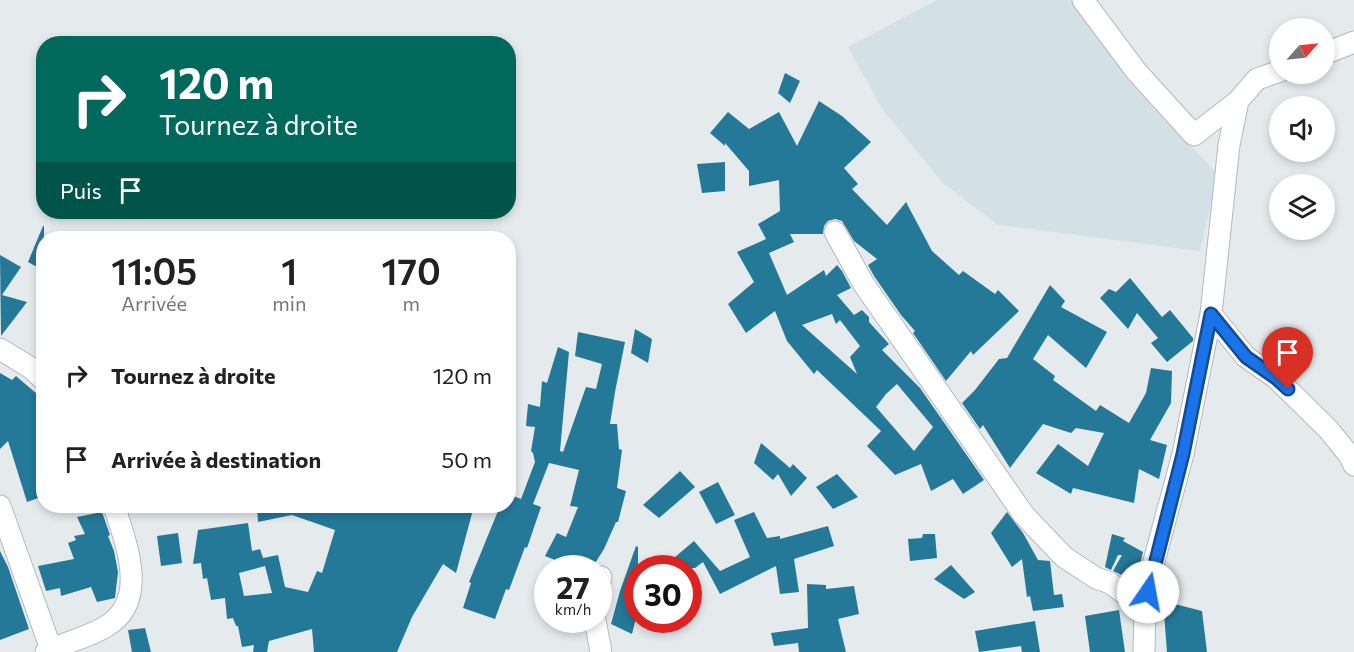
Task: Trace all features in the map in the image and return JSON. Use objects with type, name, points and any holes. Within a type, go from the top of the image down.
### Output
[{"type":"street","points":[[1083,0],[1136,71],[1194,135],[1238,101],[1257,79],[1269,75]]},
{"type":"street","points":[[1335,50],[1354,42]]},
{"type":"street","points":[[1144,652],[1145,608],[1150,576],[1183,454],[1211,314],[1228,145],[1238,101]]},
{"type":"street","points":[[835,232],[863,283],[1024,515],[1064,557],[1095,578],[1110,583],[1145,608]]},
{"type":"street","points":[[1211,314],[1246,357],[1276,378],[1328,429],[1349,455],[1354,465]]},
{"type":"street","points":[[0,349],[36,373]]},
{"type":"street","points":[[0,506],[49,651],[105,627],[116,619],[129,601],[132,579],[130,561],[116,513]]},
{"type":"street","points":[[597,633],[601,652]]},
{"type":"shaded area","points":[[937,0],[1074,0],[1150,104],[1218,174],[1200,251],[998,225],[943,183],[882,109],[848,47]]},
{"type":"building","points":[[785,73],[800,81],[790,103],[778,93]]},
{"type":"building","points":[[819,101],[842,116],[871,142],[844,168],[858,184],[852,189],[887,225],[906,202],[932,251],[959,275],[963,271],[995,294],[998,290],[1019,311],[973,355],[971,351],[946,381],[913,333],[915,331],[874,276],[868,265],[877,259],[854,241],[842,221],[835,219],[828,221],[824,226],[823,234],[790,234],[794,242],[769,253],[787,295],[824,270],[826,276],[837,265],[842,271],[851,288],[837,295],[854,315],[862,310],[869,317],[869,322],[889,344],[882,350],[920,388],[984,480],[963,494],[953,479],[931,491],[921,464],[895,475],[867,446],[881,431],[817,370],[814,374],[787,341],[775,311],[746,333],[728,304],[754,282],[737,252],[766,239],[758,224],[780,211],[779,180],[749,186],[749,171],[725,143],[725,146],[710,133],[728,112],[749,129],[779,112],[797,146]],"holes":[[[832,314],[836,324],[840,320],[860,346],[850,357],[857,374],[802,325]],[[897,384],[933,427],[914,451],[876,407]]]},
{"type":"building","points":[[725,162],[725,191],[702,193],[697,164]]},
{"type":"building","points":[[36,243],[36,266],[28,262]]},
{"type":"building","points":[[0,255],[21,267],[2,295],[27,302],[1,336]]},
{"type":"building","points":[[1130,278],[1162,317],[1170,310],[1193,338],[1193,341],[1167,362],[1151,343],[1158,338],[1137,313],[1128,329],[1100,298],[1109,289],[1116,292]]},
{"type":"building","points":[[1050,285],[1065,301],[1061,307],[1107,332],[1086,368],[1048,335],[1033,359],[1055,376],[1053,380],[1096,411],[1100,405],[1129,423],[1146,393],[1151,368],[1172,371],[1171,403],[1150,440],[1167,445],[1159,479],[1139,469],[1134,503],[1073,488],[1071,494],[1036,473],[1058,444],[1088,466],[1104,433],[1076,428],[1071,433],[1043,424],[1010,468],[983,425],[980,429],[962,403],[999,359],[1007,358]]},
{"type":"building","points":[[635,329],[652,339],[648,363],[631,353]]},
{"type":"building","points":[[578,332],[625,342],[610,424],[617,424],[619,449],[622,450],[617,488],[626,491],[618,522],[604,549],[600,555],[546,555],[557,533],[566,537],[578,507],[570,506],[579,470],[549,463],[533,504],[541,507],[527,548],[525,547],[509,590],[506,589],[495,619],[463,608],[471,583],[469,582],[497,513],[516,513],[516,497],[521,499],[535,462],[531,451],[535,427],[526,426],[528,404],[540,407],[542,381],[547,383],[558,347],[569,352],[560,451],[563,452],[586,387],[596,389],[602,364],[575,356]]},
{"type":"building","points":[[0,373],[12,380],[16,376],[36,393],[36,499],[27,502],[8,441],[0,449]]},
{"type":"building","points":[[761,443],[790,468],[793,464],[807,478],[791,496],[778,474],[773,480],[754,463]]},
{"type":"building","points":[[680,471],[695,487],[659,518],[643,505]]},
{"type":"building","points":[[837,474],[858,497],[833,509],[816,487]]},
{"type":"building","points":[[718,482],[735,515],[716,524],[699,492]]},
{"type":"building","points":[[754,512],[767,538],[780,536],[780,539],[828,526],[834,546],[794,559],[799,592],[780,594],[776,566],[720,594],[702,563],[702,555],[677,555],[694,541],[720,571],[750,557],[734,520]]},
{"type":"building","points":[[1007,512],[1023,533],[1038,560],[1050,561],[1054,595],[1062,594],[1064,607],[1033,611],[1030,596],[1027,597],[1022,559],[1012,567],[991,533]]},
{"type":"building","points":[[102,513],[118,572],[115,598],[97,602],[91,587],[61,596],[60,588],[46,591],[38,566],[74,559],[68,543],[76,540],[74,536],[85,534],[77,517]]},
{"type":"building","points":[[257,513],[472,513],[456,573],[443,564],[412,617],[397,652],[314,652],[312,629],[269,641],[267,652],[253,652],[254,645],[242,647],[238,626],[233,618],[227,619],[225,598],[211,600],[207,578],[203,579],[201,563],[193,564],[198,530],[248,523],[252,551],[260,549],[263,558],[278,555],[285,587],[308,592],[317,571],[322,573],[335,530],[292,515],[258,522]],"holes":[[[265,566],[272,593],[244,596],[239,573]]]},
{"type":"building","points":[[178,533],[182,563],[161,566],[157,536]]},
{"type":"building","points":[[923,534],[935,534],[937,558],[910,561],[908,539],[922,538]]},
{"type":"building","points":[[1112,534],[1125,538],[1123,541],[1143,552],[1136,581],[1113,571],[1122,555],[1118,555],[1111,570],[1105,567]]},
{"type":"building","points":[[636,546],[638,555],[633,555]]},
{"type":"building","points":[[0,551],[8,567],[29,629],[0,640]]},
{"type":"building","points":[[951,565],[975,592],[964,599],[934,579]]},
{"type":"building","points":[[624,580],[624,630],[612,624]]},
{"type":"building","points":[[807,584],[826,585],[826,589],[854,586],[859,614],[838,619],[846,652],[799,652],[798,643],[774,646],[771,633],[808,628]]},
{"type":"building","points":[[1163,601],[1202,611],[1207,652],[1167,652]]},
{"type":"building","points":[[1119,610],[1125,652],[1090,652],[1085,616]]},
{"type":"building","points":[[1035,621],[1040,652],[1022,652],[1021,646],[979,652],[975,631]]},
{"type":"building","points":[[145,628],[151,652],[132,652],[128,630]]},
{"type":"route","points":[[1148,592],[1150,576],[1183,454],[1211,314],[1246,357],[1288,389]]}]
